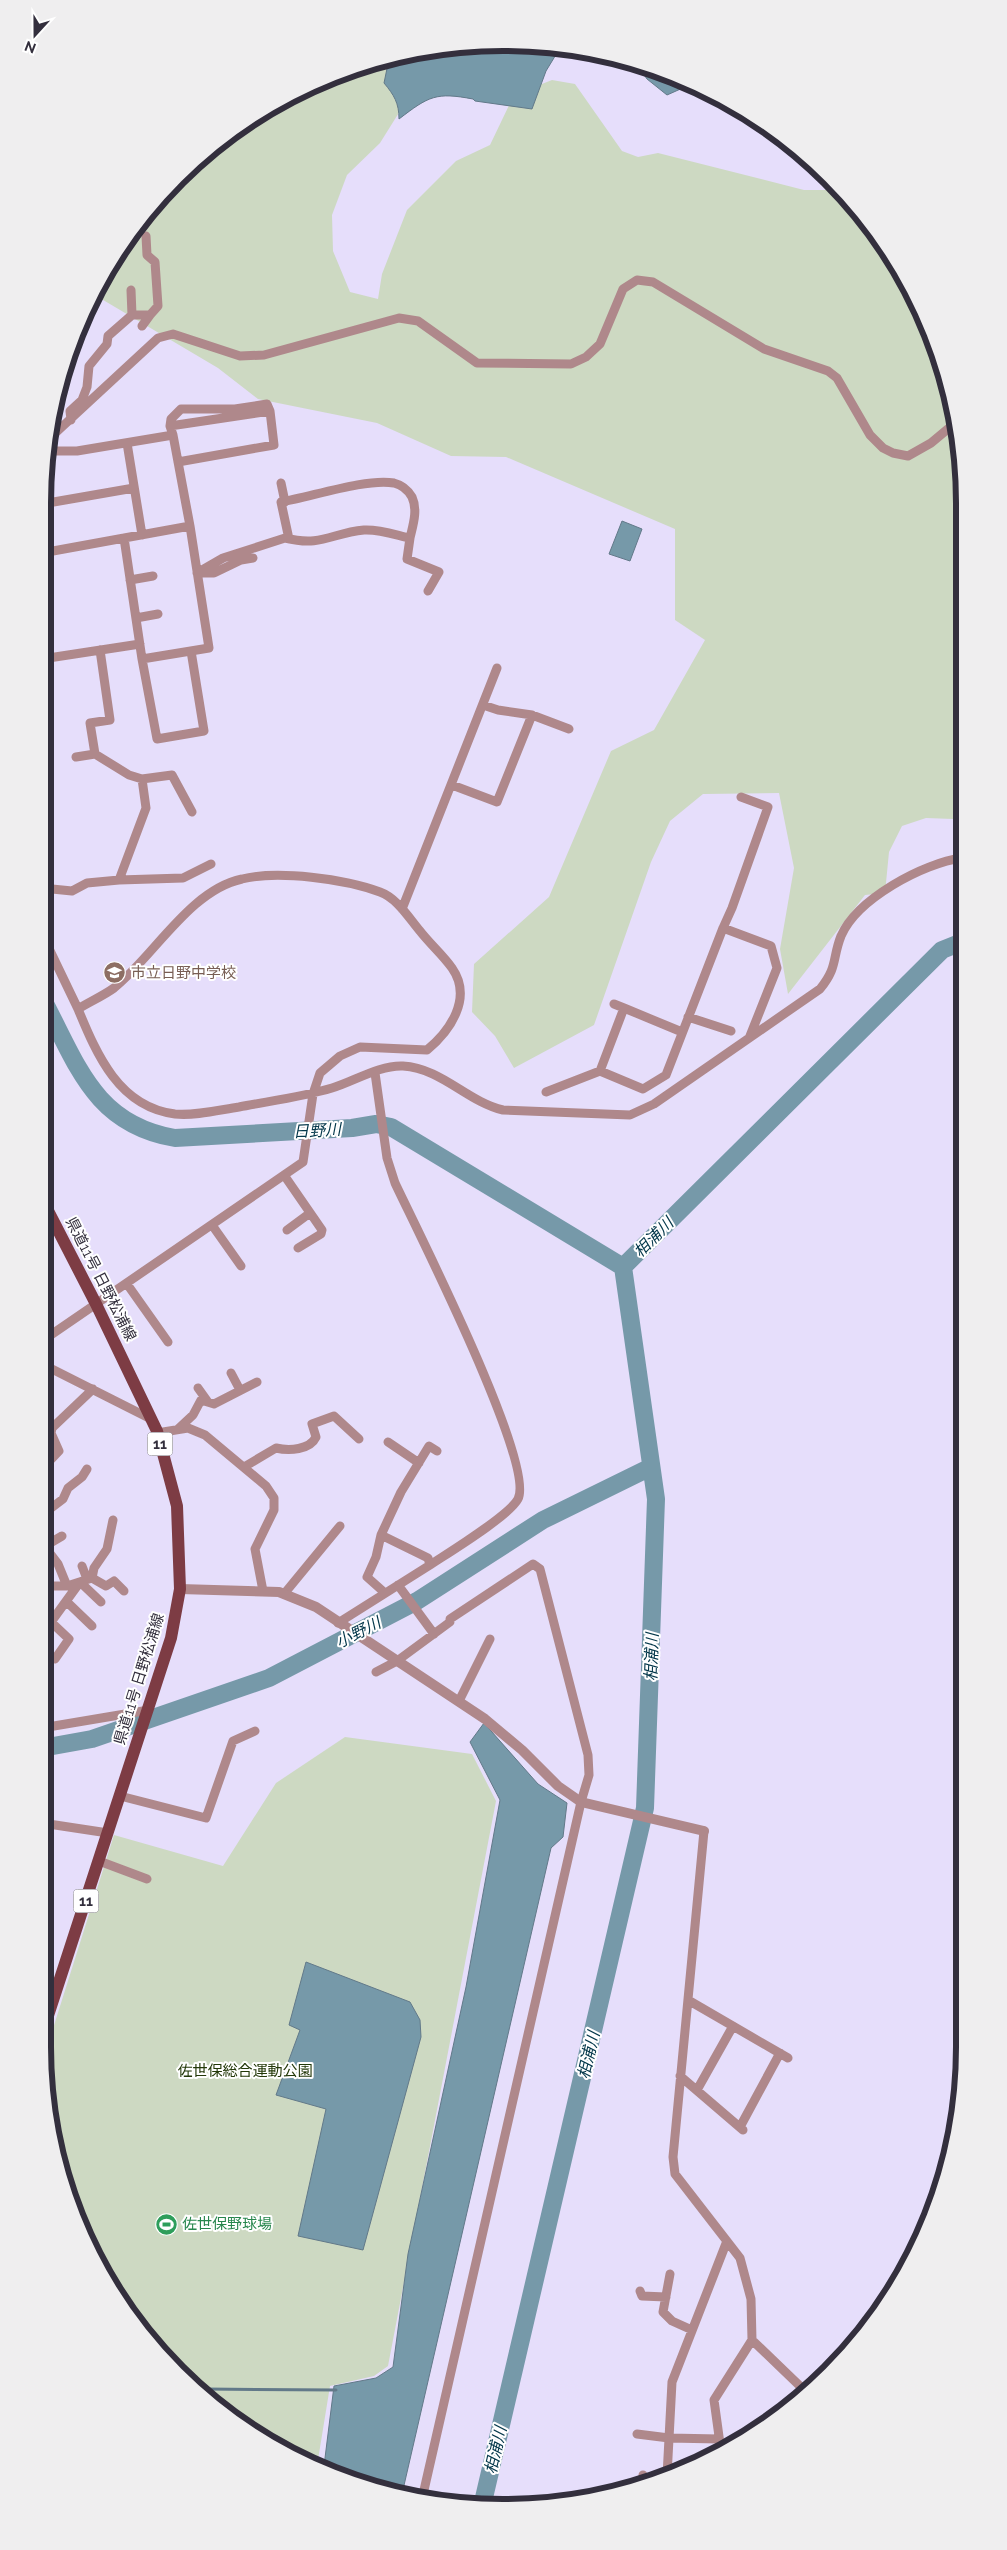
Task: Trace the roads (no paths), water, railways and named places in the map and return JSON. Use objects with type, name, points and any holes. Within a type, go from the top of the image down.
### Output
[{"type":"main road","name":"県道11号 日野松浦線","points":[[51,1216],[96,1304],[155,1427],[177,1506],[180,1589],[171,1638],[108,1833],[104,1864],[51,2009]]},
{"type":"street","points":[[142,326],[158,306],[155,262],[147,255],[146,236]]},
{"type":"street","points":[[57,433],[158,338],[173,334],[240,356],[264,355],[399,318],[418,321],[477,363],[572,364],[586,357],[600,344],[623,289],[637,280],[653,282],[764,349],[828,371],[837,378],[870,435],[882,448],[893,453],[908,456],[931,443],[949,428]]},
{"type":"street","points":[[131,290],[132,315]]},
{"type":"street","points":[[71,420],[70,411],[82,400],[86,388],[89,366],[107,344],[108,336],[132,315],[150,315]]},
{"type":"street","points":[[142,659],[209,648],[190,526],[172,431],[171,420],[181,409],[235,409],[267,404],[270,411],[274,445],[178,462]]},
{"type":"street","points":[[54,451],[77,451],[126,443],[172,431],[270,411]]},
{"type":"street","points":[[126,443],[142,535]]},
{"type":"street","points":[[289,539],[281,502],[377,482],[395,483],[404,487],[411,496],[414,506],[407,559],[439,572],[428,591]]},
{"type":"street","points":[[281,483],[285,502]]},
{"type":"street","points":[[51,502],[134,488]]},
{"type":"street","points":[[51,551],[190,526]]},
{"type":"street","points":[[197,573],[223,558],[260,544],[289,539],[315,542],[364,530],[410,538]]},
{"type":"street","points":[[124,538],[142,659],[157,739],[204,731],[191,651]]},
{"type":"street","points":[[197,573],[214,573],[241,560],[253,558]]},
{"type":"street","points":[[130,580],[153,576]]},
{"type":"street","points":[[136,618],[158,614]]},
{"type":"street","points":[[51,658],[140,644]]},
{"type":"street","points":[[95,754],[90,723],[110,720],[100,650]]},
{"type":"street","points":[[402,909],[497,668]]},
{"type":"street","points":[[484,704],[498,710],[532,715],[569,729]]},
{"type":"street","points":[[452,785],[497,802],[532,715]]},
{"type":"street","points":[[76,757],[95,754],[128,775],[142,779],[172,775],[192,812]]},
{"type":"street","points":[[119,880],[146,808],[142,779]]},
{"type":"street","points":[[546,1092],[600,1071],[643,1089],[666,1074],[722,928],[732,908],[768,807],[741,797]]},
{"type":"street","points":[[51,953],[78,1009],[95,1051],[106,1070],[134,1098],[153,1109],[176,1114],[312,1098],[375,1073],[385,1066],[405,1066],[424,1071],[450,1083],[489,1107],[503,1110],[630,1115],[654,1104],[820,989],[830,977],[841,936],[856,915],[874,898],[909,876],[956,859]]},
{"type":"street","points":[[51,889],[72,891],[87,883],[183,878],[211,864]]},
{"type":"street","points":[[51,1335],[303,1162],[312,1098],[320,1073],[340,1056],[360,1047],[427,1050],[440,1039],[453,1021],[460,1001],[458,983],[453,969],[402,909],[382,892],[344,882],[268,874],[240,879],[213,890],[192,908],[113,988],[78,1009]]},
{"type":"street","points":[[722,928],[771,946],[777,968],[750,1036]]},
{"type":"street","points":[[614,1004],[682,1032]]},
{"type":"street","points":[[600,1071],[624,1008]]},
{"type":"street","points":[[688,1016],[731,1031]]},
{"type":"street","points":[[341,1624],[386,1592],[474,1536],[514,1505],[519,1497],[518,1480],[508,1440],[480,1360],[395,1183],[387,1158],[375,1073]]},
{"type":"street","points":[[284,1175],[322,1230],[321,1234],[298,1248]]},
{"type":"street","points":[[287,1230],[310,1213]]},
{"type":"street","points":[[212,1225],[241,1266]]},
{"type":"street","points":[[127,1284],[168,1342]]},
{"type":"street","points":[[51,1368],[93,1389],[155,1427],[188,1428],[205,1435],[266,1486],[274,1498],[274,1510],[255,1549],[263,1591]]},
{"type":"street","points":[[231,1373],[240,1390]]},
{"type":"street","points":[[178,1429],[193,1415],[201,1400],[214,1404],[257,1382]]},
{"type":"street","points":[[198,1388],[208,1402]]},
{"type":"street","points":[[51,1459],[59,1451],[51,1433],[52,1428],[93,1389]]},
{"type":"street","points":[[244,1467],[276,1448],[285,1450],[306,1447],[313,1443],[316,1437],[312,1424],[334,1416],[358,1439]]},
{"type":"street","points":[[388,1442],[419,1462]]},
{"type":"street","points":[[386,1592],[367,1577],[376,1557],[382,1535],[401,1492],[429,1446],[438,1451]]},
{"type":"street","points":[[51,1509],[63,1499],[68,1488],[82,1477],[87,1470]]},
{"type":"street","points":[[54,1659],[69,1640],[51,1622],[66,1601],[87,1580],[107,1548],[113,1520]]},
{"type":"street","points":[[284,1594],[340,1526]]},
{"type":"street","points":[[382,1535],[428,1558],[430,1565]]},
{"type":"street","points":[[51,1541],[62,1536]]},
{"type":"street","points":[[51,1554],[58,1564],[67,1586]]},
{"type":"street","points":[[376,1672],[450,1622],[450,1619],[516,1573],[533,1564],[540,1569],[588,1755],[589,1775],[584,1803],[424,2492]]},
{"type":"street","points":[[82,1566],[87,1580],[101,1602]]},
{"type":"street","points":[[51,1586],[67,1586],[87,1580],[106,1586],[114,1581],[124,1591]]},
{"type":"street","points":[[398,1585],[433,1633]]},
{"type":"street","points":[[180,1589],[263,1591],[284,1594],[316,1607],[485,1719],[522,1750],[558,1786],[584,1803],[699,1830],[688,2000],[673,2158],[675,2174],[740,2258],[751,2299],[752,2340],[714,2400],[720,2444]]},
{"type":"street","points":[[66,1601],[92,1626]]},
{"type":"street","points":[[459,1701],[490,1640]]},
{"type":"street","points":[[51,1726],[149,1710]]},
{"type":"street","points":[[120,1796],[206,1818],[233,1742],[254,1731]]},
{"type":"street","points":[[51,1824],[108,1833]]},
{"type":"street","points":[[104,1864],[147,1879]]},
{"type":"street","points":[[680,2076],[742,2129],[784,2056],[688,2000]]},
{"type":"street","points":[[697,2090],[733,2026]]},
{"type":"street","points":[[667,2468],[672,2382],[727,2241]]},
{"type":"street","points":[[670,2274],[663,2312],[672,2320],[692,2330]]},
{"type":"street","points":[[640,2292],[642,2296],[666,2297]]},
{"type":"street","points":[[752,2340],[801,2387]]},
{"type":"street","points":[[637,2434],[669,2438],[719,2439]]},
{"type":"water","points":[[504,51],[556,54],[546,71],[532,109],[460,97],[441,96],[418,105],[399,119],[395,100],[391,91],[384,83],[387,67],[444,55]]},
{"type":"water","points":[[643,73],[682,88],[667,95]]},
{"type":"water","points":[[622,521],[642,529],[630,561],[609,554]]},
{"type":"water","points":[[484,1723],[538,1784],[567,1803],[563,1837],[551,1848],[404,2487],[358,2475],[325,2462],[334,2386],[376,2378],[393,2367],[408,2254],[466,1987],[500,1800],[470,1742]]},
{"type":"water","points":[[306,1962],[410,2002],[420,2020],[421,2037],[363,2250],[298,2236],[326,2109],[276,2095],[300,2030],[289,2025]]},
{"type":"waterway","name":"相浦川","points":[[484,2498],[645,1808],[656,1499],[623,1267],[942,950],[956,944]]},
{"type":"waterway","name":"日野川","points":[[51,1016],[78,1067],[91,1087],[106,1105],[125,1119],[147,1131],[175,1138],[352,1128],[376,1124],[391,1127],[623,1267]]},
{"type":"waterway","name":"小野川","points":[[51,1746],[92,1739],[269,1678],[417,1601],[543,1520],[651,1467]]},
{"type":"waterway","points":[[208,2389],[336,2390]]},
{"type":"place","name":"市立日野中学校","points":[[115,973]]},
{"type":"place","name":"佐世保野球場","points":[[166,2224]]},
{"type":"park label","name":"佐世保総合運動公園","points":[[245,2071]]}]
